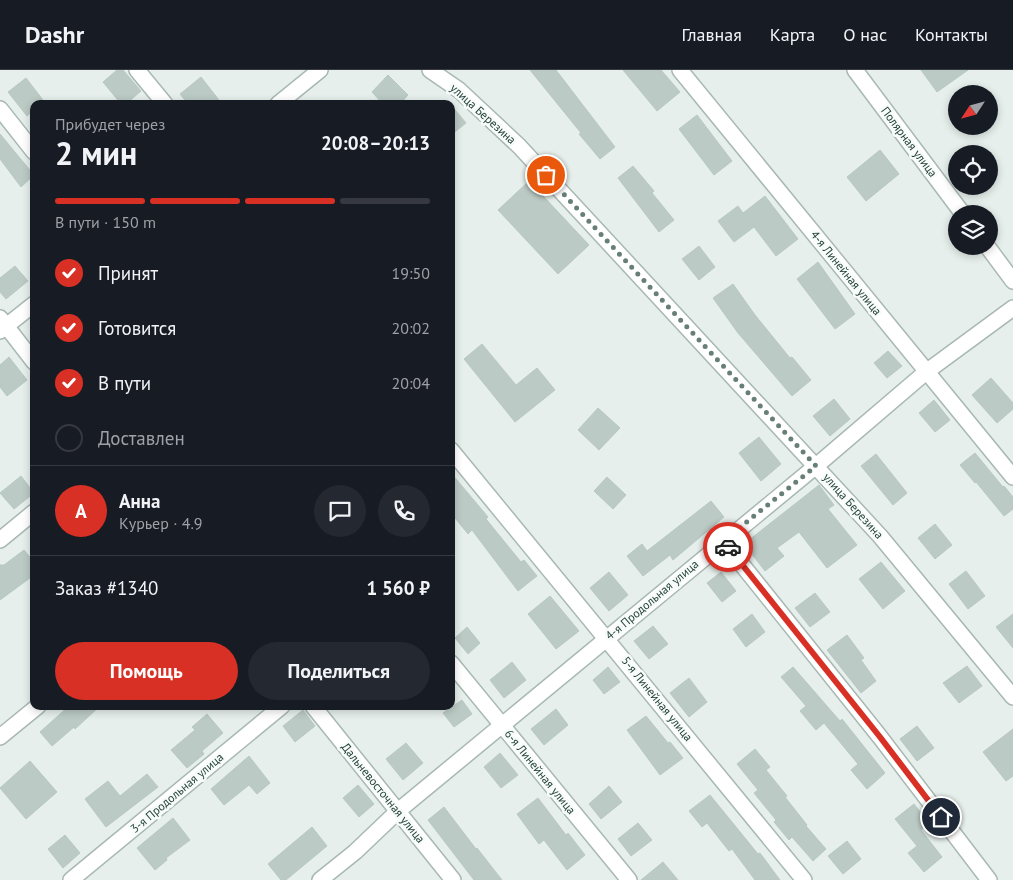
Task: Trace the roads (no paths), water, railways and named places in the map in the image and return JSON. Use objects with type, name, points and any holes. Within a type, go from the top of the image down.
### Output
[{"type":"street","points":[[137,70],[161,100]]},
{"type":"street","points":[[283,100],[319,70]]},
{"type":"street","name":"улица Березина","points":[[430,70],[458,90],[518,146],[816,466],[880,536],[1013,697]]},
{"type":"street","name":"4-я Линейная улица","points":[[680,70],[1013,476]]},
{"type":"street","name":"Полярная улица","points":[[855,70],[956,205]]},
{"type":"street","points":[[0,109],[30,147]]},
{"type":"street","points":[[994,255],[1013,281]]},
{"type":"street","points":[[30,307],[2,325],[30,357]]},
{"type":"street","name":"4-я Продольная улица","points":[[320,880],[355,852],[398,811],[816,466],[926,372],[1013,308]]},
{"type":"street","name":"5-я Линейная улица","points":[[455,455],[804,880]]},
{"type":"street","points":[[0,540],[30,515]]},
{"type":"street","points":[[723,541],[880,737],[989,880]]},
{"type":"street","name":"6-я Линейная улица","points":[[455,668],[629,880]]},
{"type":"street","points":[[0,737],[33,710]]},
{"type":"street","name":"3-я Продольная улица","points":[[71,880],[277,710]]},
{"type":"street","name":"Дальневосточная улица","points":[[316,710],[453,880]]}]
